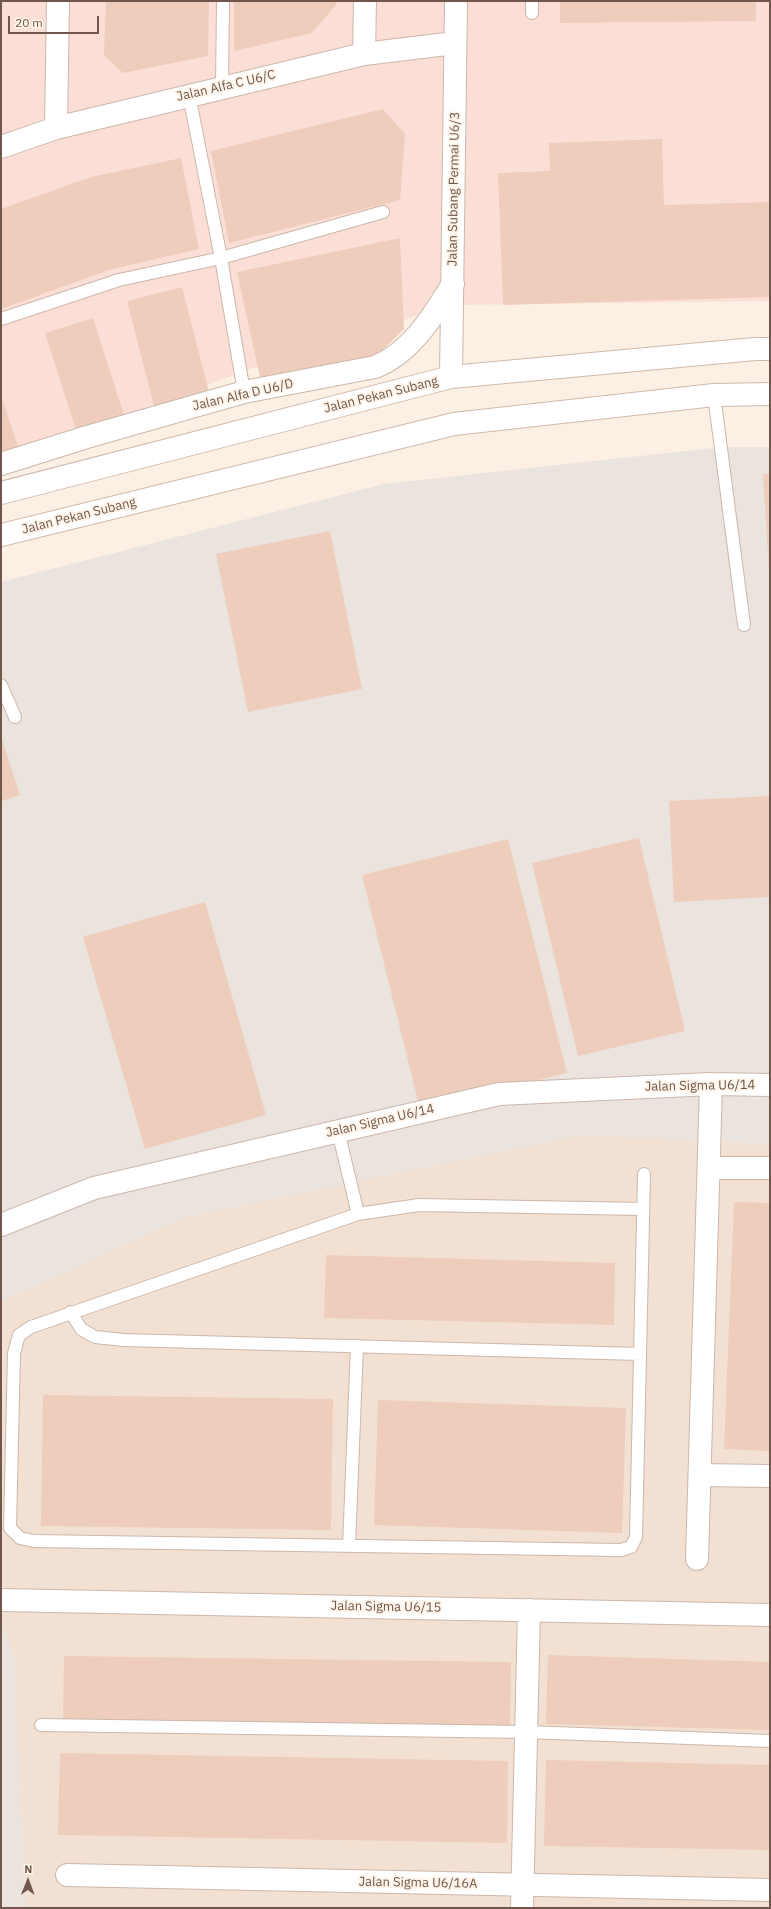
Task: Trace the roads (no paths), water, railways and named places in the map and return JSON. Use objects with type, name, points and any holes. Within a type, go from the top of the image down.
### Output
[{"type":"street","points":[[56,128],[58,1]]},
{"type":"street","points":[[364,54],[365,1]]},
{"type":"street","name":"Jalan Subang Permai U6/3","points":[[451,377],[456,1]]},
{"type":"street","name":"Jalan Alfa C U6/C","points":[[1,147],[56,128],[364,54],[455,43]]},
{"type":"street","name":"Jalan Alfa D U6/D","points":[[1,464],[87,437],[244,392],[374,367],[390,362],[402,352],[422,330],[436,312],[453,284]]},
{"type":"street","name":"Jalan Pekan Subang","points":[[1,493],[451,377],[755,349],[770,349]]},
{"type":"street","name":"Jalan Pekan Subang","points":[[1,535],[454,424],[714,395],[770,394]]},
{"type":"street","points":[[697,1559],[711,1084]]},
{"type":"street","name":"Jalan Sigma U6/14","points":[[1,1225],[94,1188],[499,1094],[711,1084],[770,1085]]},
{"type":"street","points":[[709,1168],[770,1168]]},
{"type":"street","points":[[700,1475],[770,1476]]},
{"type":"street","name":"Jalan Sigma U6/15","points":[[1,1600],[770,1616]]},
{"type":"street","points":[[522,1908],[529,1610]]},
{"type":"street","name":"Jalan Sigma U6/16A","points":[[66,1875],[770,1890]]},
{"type":"lane","points":[[222,87],[223,1]]},
{"type":"lane","points":[[189,95],[221,258],[244,392]]},
{"type":"lane","points":[[1,319],[119,280],[221,258],[383,212]]},
{"type":"lane","points":[[714,395],[744,625]]},
{"type":"lane","points":[[1,685],[15,717]]},
{"type":"lane","points":[[338,1131],[358,1214]]},
{"type":"lane","points":[[643,1209],[419,1205],[358,1214],[31,1327],[19,1335],[14,1353],[10,1528],[20,1538],[34,1541],[621,1550],[631,1547],[636,1537],[644,1174]]},
{"type":"lane","points":[[71,1312],[81,1329],[95,1337],[124,1340],[640,1354]]},
{"type":"lane","points":[[349,1546],[357,1346]]},
{"type":"lane","points":[[41,1725],[526,1732],[770,1741]]}]
